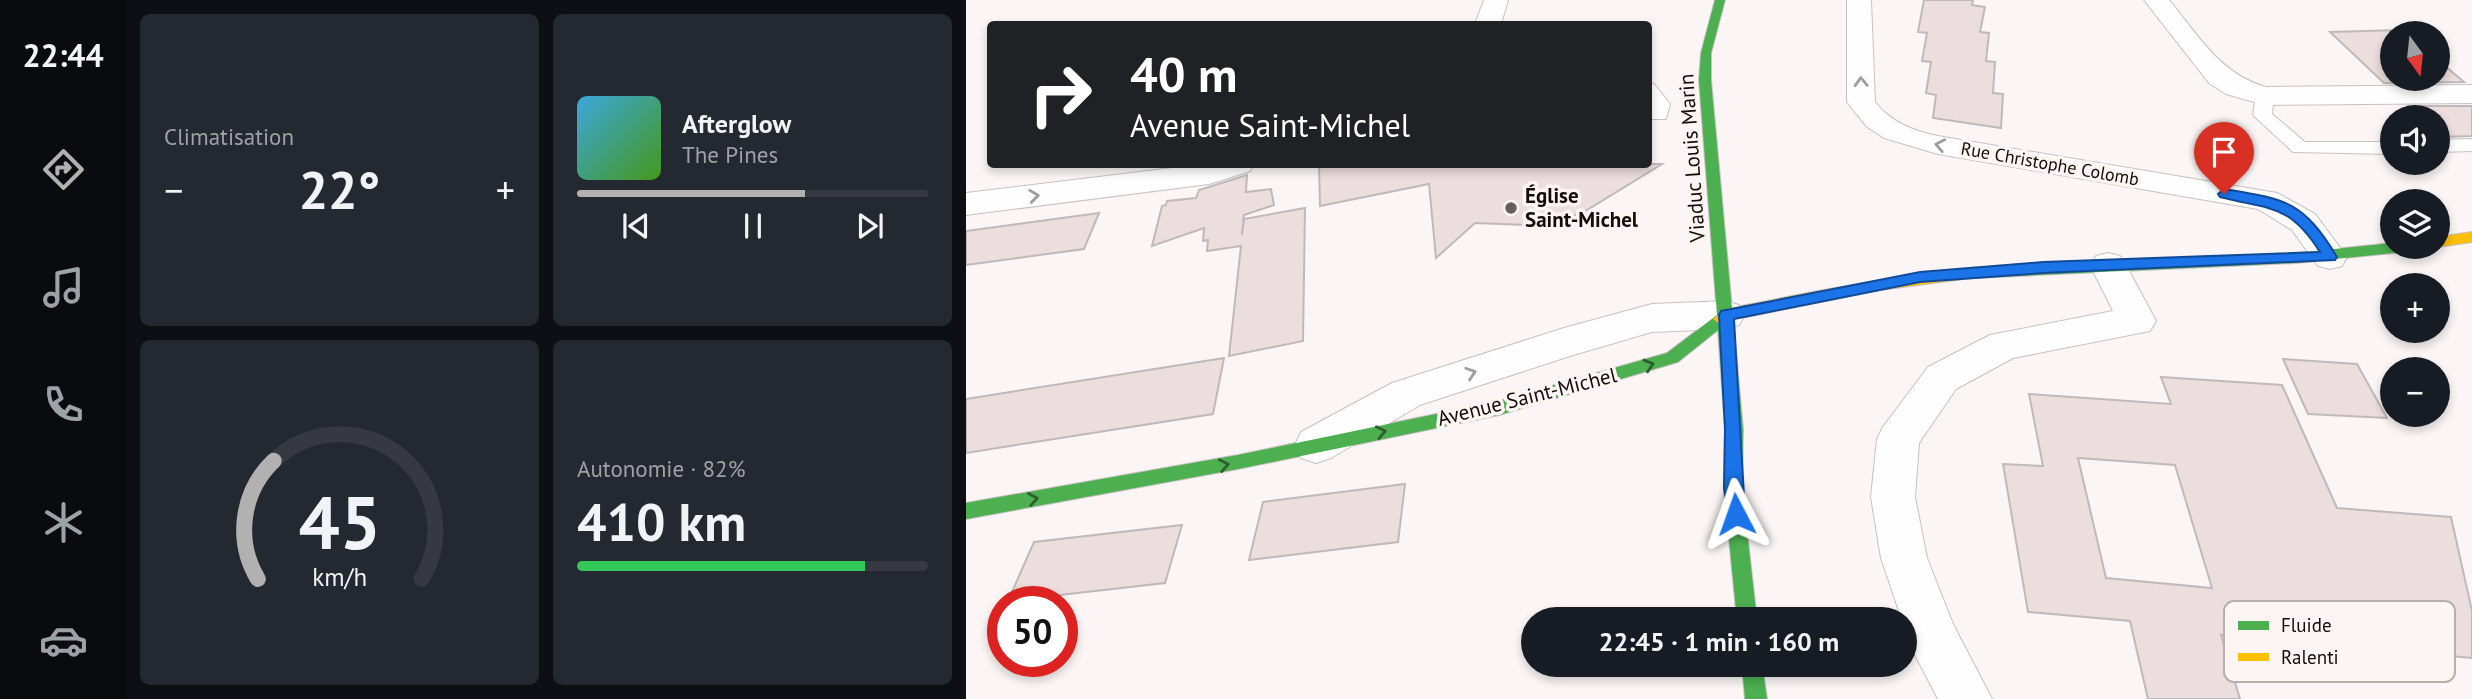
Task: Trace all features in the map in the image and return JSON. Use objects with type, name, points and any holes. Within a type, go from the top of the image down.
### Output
[{"type":"main road","name":"Viaduc Louis Marin","points":[[1720,0],[1706,53],[1705,80],[1734,429],[1733,488],[1746,607]]},
{"type":"main road","points":[[2450,240],[2472,237]]},
{"type":"main road","name":"Avenue Saint-Michel","points":[[1726,315],[1920,277],[2108,265],[2330,257],[2380,250]]},
{"type":"main road","name":"Avenue Saint-Michel","points":[[966,511],[1157,478],[1314,446]]},
{"type":"main road","points":[[1753,677],[1756,699]]},
{"type":"street","points":[[1489,21],[1496,0]]},
{"type":"street","name":"Rue Christophe Colomb","points":[[1859,0],[1861,102],[1882,126],[1910,139],[1938,145],[2265,200],[2302,218],[2311,226],[2330,257]]},
{"type":"street","points":[[2156,0],[2219,77],[2236,88],[2265,96],[2472,94]]},
{"type":"street","points":[[966,204],[1209,174],[1227,168]]},
{"type":"street","points":[[1966,699],[1933,638],[1904,558],[1893,497],[1898,439],[1942,378],[2004,345],[2137,321],[2108,265]]},
{"type":"street","name":"Avenue Saint-Michel","points":[[1314,446],[1406,394],[1564,343],[1652,318],[1726,315]]},
{"type":"lane","points":[[1652,93],[1661,104],[1659,115]]},
{"type":"lane","points":[[2265,96],[2262,115],[2300,148],[2380,148]]},
{"type":"lane","points":[[2450,146],[2472,145]]},
{"type":"building","points":[[1924,0],[1973,0],[1972,5],[1985,7],[1980,32],[1989,33],[1986,61],[1995,62],[1993,93],[2003,94],[2001,128],[1933,118],[1936,95],[1926,93],[1931,62],[1922,61],[1927,33],[1918,32]]},
{"type":"building","points":[[2380,31],[2380,79],[2330,32]]},
{"type":"building","points":[[2450,70],[2464,82],[2450,82]]},
{"type":"building","points":[[2450,106],[2472,106],[2472,136],[2450,137]]},
{"type":"building","name":"Église Saint-Michel","points":[[1652,164],[1662,164],[1587,210],[1550,226],[1475,223],[1436,258],[1429,184],[1320,206],[1319,168],[1652,168]]},
{"type":"building","points":[[1247,175],[1246,192],[1271,189],[1274,205],[1244,215],[1242,235],[1244,219],[1305,208],[1303,341],[1229,356],[1241,246],[1207,251],[1208,240],[1203,241],[1204,228],[1152,246],[1162,206],[1166,205],[1167,201],[1196,198],[1199,190]]},
{"type":"building","points":[[1099,213],[1084,249],[966,265],[966,231]]},
{"type":"building","points":[[1224,358],[1213,414],[966,453],[966,399]]},
{"type":"building","points":[[2283,359],[2357,364],[2380,405],[2380,418],[2308,414]]},
{"type":"building","points":[[2161,377],[2282,385],[2337,508],[2451,517],[2472,611],[2472,658],[2455,656],[2455,601],[2224,601],[2224,635],[2221,635],[2224,645],[2224,682],[2235,682],[2240,699],[2148,699],[2130,621],[2028,612],[2003,464],[2043,466],[2029,394],[2171,404]],"holes":[[[2078,458],[2175,465],[2212,588],[2106,578]]]},
{"type":"building","points":[[1405,484],[1398,542],[1249,560],[1263,502]]},
{"type":"building","points":[[1182,525],[1165,583],[1078,593],[1078,586],[1015,586],[1034,542]]},
{"type":"traffic: fast","points":[[1720,0],[1706,53],[1705,80],[1734,429],[1733,488],[1746,607]]},
{"type":"traffic: fast","points":[[1973,273],[2296,258],[2380,250]]},
{"type":"traffic: fast","points":[[966,511],[1238,462],[1499,408],[1672,358],[1721,319]]},
{"type":"traffic: fast","points":[[1753,677],[1756,699]]},
{"type":"traffic: slow","points":[[2450,240],[2472,237]]},
{"type":"traffic: slow","points":[[1721,319],[1726,315],[1849,290],[1973,273]]},
{"type":"place","name":"Église Saint-Michel","points":[[1511,208]]},
{"type":"route","points":[[1736,514],[1733,488],[1734,429],[1726,315],[1920,277],[2043,267],[2330,257],[2311,226],[2289,209],[2265,200],[2224,194]]}]
